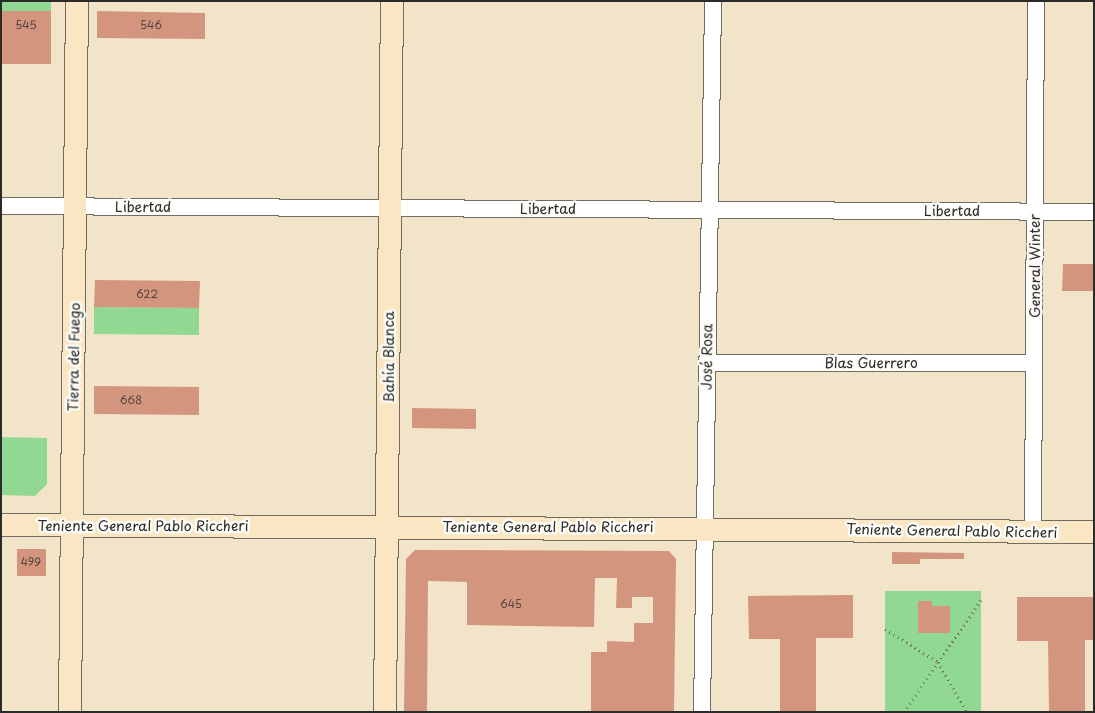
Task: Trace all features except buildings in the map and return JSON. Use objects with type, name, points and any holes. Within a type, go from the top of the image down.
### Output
[{"type":"street","name":"Tierra del Fuego","points":[[70,712],[78,1]]},
{"type":"street","name":"Bahía Blanca","points":[[385,712],[392,1]]},
{"type":"street","name":"José Rosa","points":[[702,712],[713,1]]},
{"type":"street","name":"General Winter","points":[[1033,532],[1036,1]]},
{"type":"street","name":"Libertad","points":[[1,206],[1094,212]]},
{"type":"street","name":"Blas Guerrero","points":[[707,363],[1034,363]]},
{"type":"street","name":"Teniente General Pablo Riccheri","points":[[1,525],[705,528],[1094,532]]},
{"type":"path","points":[[904,712],[981,600]]},
{"type":"path","points":[[885,629],[938,662],[967,712]]},
{"type":"green space","points":[[1,1],[51,1],[51,11],[1,11]]},
{"type":"green space","points":[[94,307],[199,308],[199,335],[94,334]]},
{"type":"green space","points":[[1,437],[47,438],[47,484],[35,496],[1,495]]},
{"type":"green space","points":[[885,591],[981,591],[981,712],[885,712]]}]
